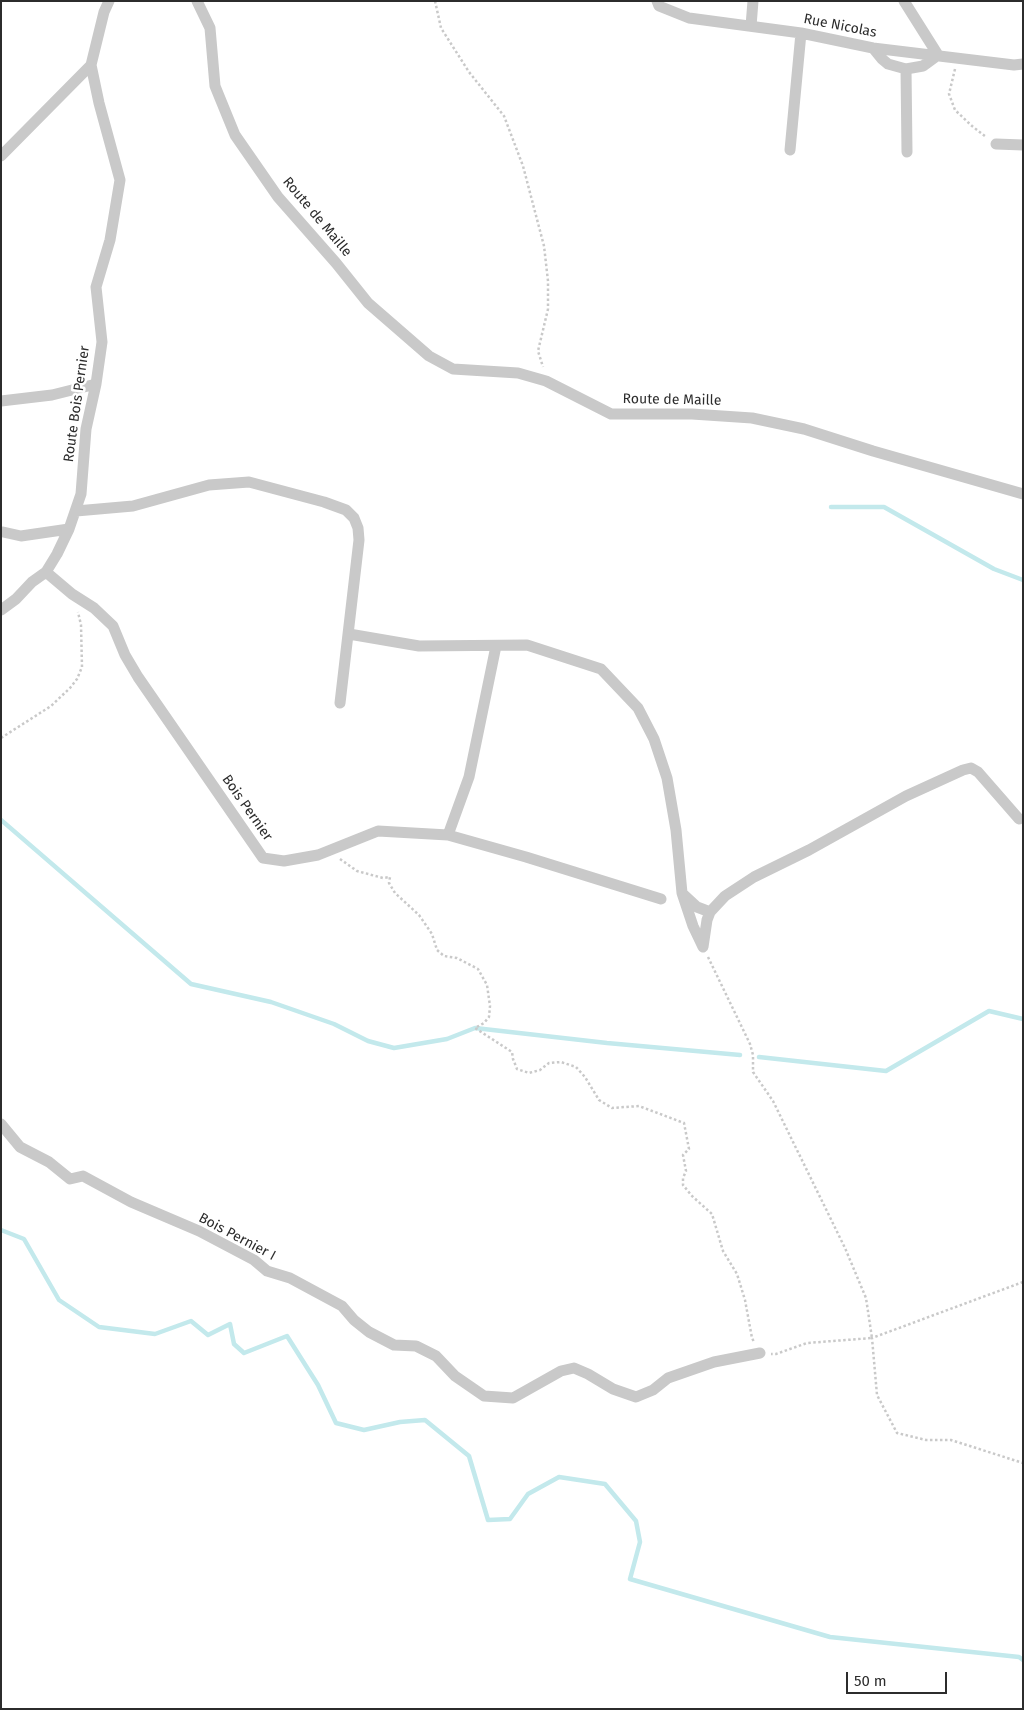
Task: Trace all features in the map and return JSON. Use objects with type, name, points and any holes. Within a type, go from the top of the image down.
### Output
[{"type":"street","name":"Route Bois Pernier","points":[[46,572],[69,529],[81,494],[86,429],[96,384],[102,342],[96,287],[110,240],[120,180],[91,66],[104,12],[109,1]]},
{"type":"street","name":"Route de Maille","points":[[197,1],[210,28],[215,86],[235,135],[278,198],[336,263],[368,303],[429,356],[453,369],[518,373],[546,381],[611,414],[692,414],[752,418],[804,429],[1023,494]]},
{"type":"street","name":"Rue Nicolas","points":[[657,1],[660,6],[689,18],[801,33],[873,48],[1014,65],[1023,64]]},
{"type":"street","points":[[751,26],[753,1]]},
{"type":"street","points":[[873,48],[888,64],[906,69],[923,66],[938,55],[904,1]]},
{"type":"street","points":[[790,150],[801,33]]},
{"type":"street","points":[[1,156],[91,66]]},
{"type":"street","points":[[906,69],[907,152]]},
{"type":"street","points":[[996,144],[1023,145]]},
{"type":"street","points":[[1,401],[52,395],[96,384]]},
{"type":"street","points":[[76,511],[133,506],[209,485],[249,482],[324,502],[346,510],[354,518],[358,528],[359,540],[340,703]]},
{"type":"street","points":[[4,532],[21,536],[69,529]]},
{"type":"street","points":[[1,610],[46,572]]},
{"type":"street","name":"Bois Pernier","points":[[46,572],[72,594],[94,608],[113,626],[124,655],[138,677],[263,858],[284,861],[318,855],[378,831],[448,835],[661,899]]},
{"type":"street","points":[[349,634],[420,646],[527,645],[601,669],[638,708],[654,739],[667,778],[676,830],[682,893],[692,926],[703,948]]},
{"type":"street","points":[[448,835],[469,777],[496,646]]},
{"type":"street","points":[[703,948],[710,912],[725,896],[754,877],[809,850],[906,796],[963,770],[971,768],[978,772],[1019,819]]},
{"type":"street","points":[[682,893],[698,906],[710,912]]},
{"type":"street","name":"Bois Pernier I","points":[[1,1124],[20,1147],[50,1162],[70,1178],[83,1176],[131,1202],[199,1232],[254,1260],[267,1271],[290,1278],[342,1306],[354,1320],[369,1332],[394,1345],[416,1346],[436,1356],[455,1376],[484,1396],[513,1398],[561,1371],[574,1368],[613,1389],[636,1397],[653,1390],[668,1378],[714,1362],[760,1353]]},
{"type":"path","points":[[435,1],[441,28],[469,72],[504,116],[523,166],[542,238],[548,282],[548,309],[538,351],[546,381]]},
{"type":"path","points":[[957,58],[949,94],[955,110],[996,144]]},
{"type":"path","points":[[1,738],[51,706],[70,688],[77,678],[82,667],[82,625],[72,594]]},
{"type":"path","points":[[323,852],[336,857],[357,871],[383,878],[390,877],[389,883],[396,893],[420,915],[432,934],[437,950],[444,956],[456,958],[478,969],[487,985],[490,1006],[489,1017],[484,1023],[475,1028],[512,1052],[518,1069],[529,1074],[540,1070],[549,1063],[561,1062],[576,1067],[585,1077],[599,1100],[612,1108],[639,1106],[684,1122],[689,1150],[682,1155],[686,1171],[683,1185],[712,1214],[723,1251],[736,1274],[745,1300],[752,1338],[760,1353],[776,1354],[807,1343],[872,1338],[1023,1282]]},
{"type":"path","points":[[703,948],[750,1044],[753,1055],[752,1072],[773,1101],[846,1248],[866,1298],[877,1394],[897,1433],[926,1440],[951,1440],[1023,1463]]},
{"type":"waterway","points":[[831,507],[884,507],[994,569],[1023,580]]},
{"type":"waterway","points":[[1,820],[191,984],[271,1002],[334,1024],[368,1041],[394,1048],[447,1039],[475,1028],[607,1043],[740,1055]]},
{"type":"waterway","points":[[759,1057],[886,1071],[989,1011],[1023,1019]]},
{"type":"waterway","points":[[1,1230],[24,1239],[59,1300],[99,1327],[155,1334],[191,1321],[208,1335],[230,1324],[234,1344],[244,1353],[287,1336],[318,1385],[336,1423],[364,1430],[400,1422],[425,1420],[469,1456],[488,1520],[510,1519],[528,1494],[559,1477],[605,1484],[636,1521],[640,1542],[630,1579],[830,1637],[1019,1657],[1023,1660]]}]
